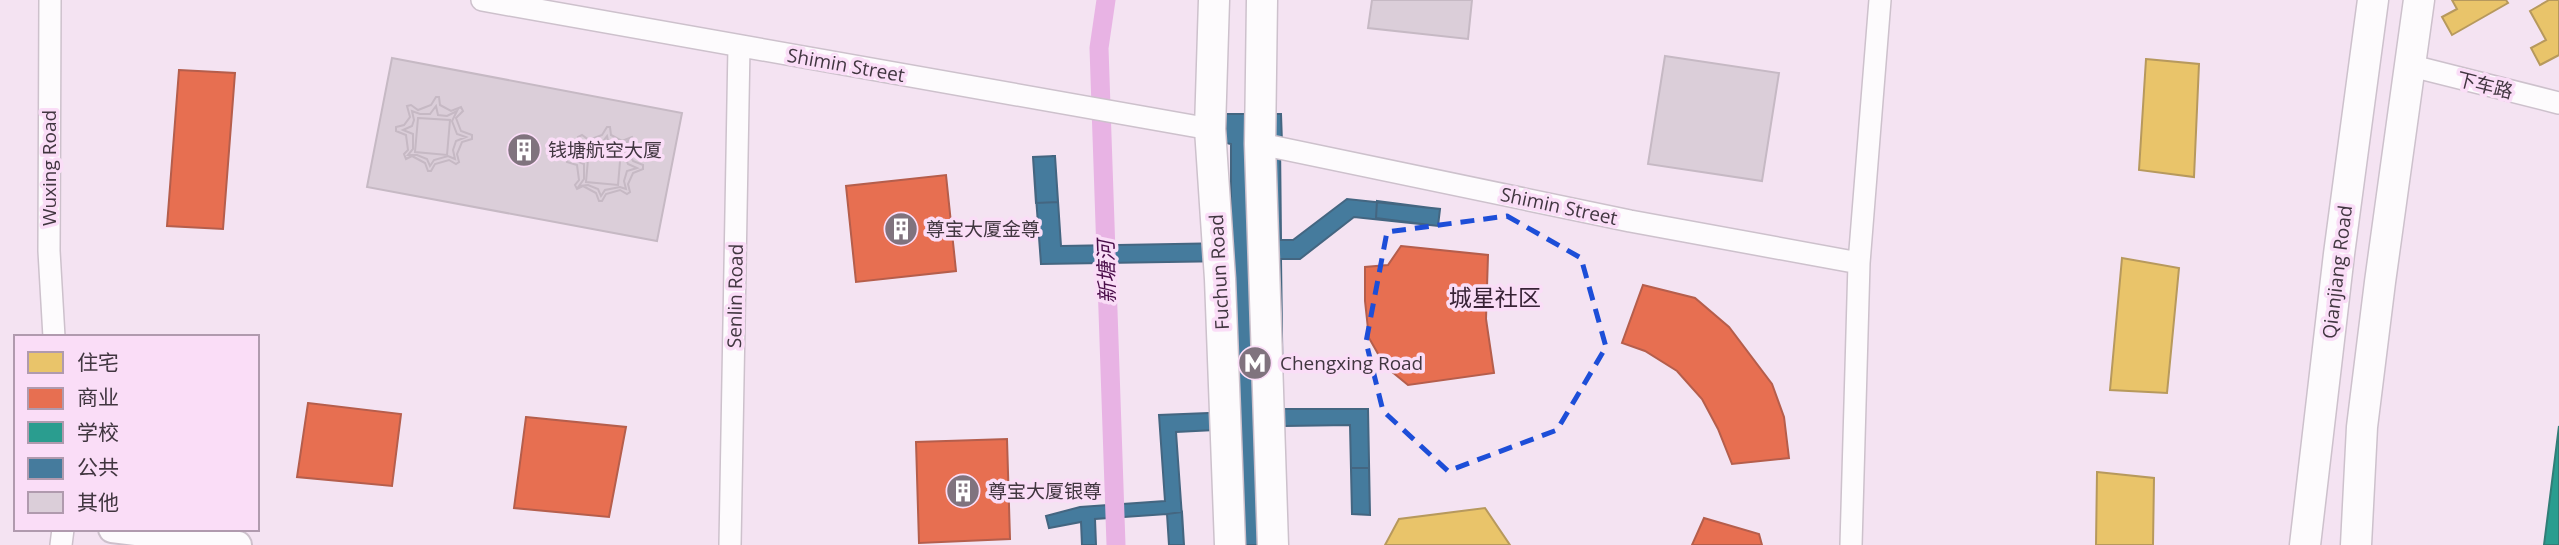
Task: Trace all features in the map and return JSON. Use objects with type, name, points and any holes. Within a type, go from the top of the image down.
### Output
[{"type":"main road","name":"Fuchun Road","points":[[1214,0],[1210,129],[1220,279],[1230,545]]},
{"type":"main road","points":[[1262,0],[1260,144],[1273,545]]},
{"type":"main road","name":"Qianjiang Road","points":[[2305,545],[2339,254],[2373,0]]},
{"type":"main road","points":[[2356,545],[2362,427],[2419,0]]},
{"type":"street","name":"Wuxing Road","points":[[50,0],[49,251],[54,335]]},
{"type":"street","name":"Shimin Street","points":[[482,0],[1210,129]]},
{"type":"street","points":[[1852,545],[1859,263],[1880,0]]},
{"type":"street","name":"Senlin Road","points":[[730,545],[739,46]]},
{"type":"street","name":"下车路","points":[[2412,66],[2559,103]]},
{"type":"street","name":"Shimin Street","points":[[1260,144],[1630,221],[1859,263]]},
{"type":"street","points":[[128,531],[238,545]]},
{"type":"highlighted area","points":[[1507,216],[1581,258],[1606,347],[1557,430],[1448,471],[1383,411],[1366,342],[1387,232]]},
{"type":"building: 住宅","points":[[2452,0],[2506,0],[2508,3],[2452,35],[2442,17],[2457,9]]},
{"type":"building: 住宅","points":[[2549,0],[2559,0],[2559,55],[2540,65],[2531,48],[2546,40],[2530,11]]},
{"type":"building: 住宅","points":[[2146,59],[2199,64],[2194,177],[2139,170]]},
{"type":"building: 住宅","points":[[2122,258],[2179,268],[2167,393],[2110,390]]},
{"type":"building: 住宅","points":[[2097,472],[2154,478],[2153,545],[2096,545]]},
{"type":"building: 住宅","points":[[1485,508],[1510,545],[1385,545],[1399,519]]},
{"type":"building: 商业","points":[[179,70],[235,73],[223,229],[167,226]]},
{"type":"building: 商业","name":"尊宝大厦金尊","points":[[946,175],[956,271],[856,282],[846,186]]},
{"type":"building: 商业","points":[[1401,246],[1488,255],[1486,319],[1494,373],[1408,385],[1385,366],[1369,338],[1365,267],[1388,265]]},
{"type":"building: 商业","points":[[1643,285],[1695,298],[1729,327],[1772,384],[1784,417],[1789,458],[1732,464],[1702,399],[1677,371],[1645,351],[1622,343]]},
{"type":"building: 商业","points":[[308,403],[401,414],[392,486],[297,477]]},
{"type":"building: 商业","points":[[526,417],[626,427],[609,517],[514,508]]},
{"type":"building: 商业","name":"尊宝大厦银尊","points":[[1007,439],[1010,539],[919,543],[916,442]]},
{"type":"building: 商业","points":[[1704,518],[1759,534],[1762,545],[1692,545]]},
{"type":"building: 学校","points":[[2559,426],[2559,545],[2544,545]]},
{"type":"building: 公共","name":"Chengxing Road","points":[[1226,114],[1281,114],[1281,240],[1293,240],[1347,199],[1440,209],[1438,226],[1354,217],[1300,259],[1281,259],[1283,409],[1368,409],[1370,515],[1352,514],[1350,425],[1284,426],[1288,545],[1238,545],[1235,429],[1176,432],[1184,545],[1169,545],[1167,514],[1095,519],[1096,545],[1082,545],[1081,522],[1049,528],[1046,516],[1080,507],[1165,501],[1159,415],[1234,412],[1231,261],[1041,264],[1033,157],[1055,156],[1061,246],[1231,243],[1231,144],[1226,143]]},
{"type":"building: 公共","points":[[1055,156],[1058,202],[1036,203],[1033,157]]},
{"type":"building: 公共","points":[[1377,201],[1440,209],[1438,226],[1376,218]]},
{"type":"building: 公共","points":[[1351,468],[1369,468],[1370,515],[1352,514]]},
{"type":"building: 公共","points":[[1182,512],[1184,545],[1169,545],[1167,514]]},
{"type":"building: 其他","points":[[1372,0],[1472,0],[1468,39],[1368,28]]},
{"type":"building: 其他","points":[[1665,56],[1779,73],[1762,181],[1648,164]]},
{"type":"building: 其他","name":"钱塘航空大厦","points":[[392,58],[682,113],[657,241],[367,187]]},
{"type":"building: 其他","points":[[436,97],[439,97],[440,105],[451,111],[461,107],[463,111],[456,118],[461,131],[472,135],[472,139],[462,142],[457,154],[459,162],[456,164],[449,160],[435,164],[431,171],[428,171],[425,163],[412,156],[406,159],[406,135],[396,131],[396,127],[404,125],[410,117],[407,106],[411,105],[418,110],[431,105]]},
{"type":"building: 其他","points":[[436,106],[438,115],[447,116],[457,111],[452,121],[457,134],[466,137],[456,141],[453,150],[455,159],[448,156],[434,160],[430,166],[427,159],[408,155],[413,149],[413,134],[403,130],[412,126],[412,111],[430,114]]},
{"type":"building: 其他","points":[[418,118],[450,120],[447,155],[415,152]]},
{"type":"building: 其他","points":[[607,127],[610,127],[611,135],[622,141],[632,137],[634,141],[627,148],[633,161],[643,165],[643,169],[633,173],[628,184],[630,192],[627,194],[620,190],[606,194],[602,201],[599,201],[596,193],[583,186],[577,189],[577,165],[567,162],[567,157],[575,155],[581,147],[578,137],[582,135],[589,140],[602,135]]},
{"type":"building: 其他","points":[[607,136],[609,145],[618,146],[628,141],[623,151],[628,164],[637,168],[627,171],[624,181],[626,189],[620,187],[605,190],[601,196],[598,189],[588,185],[579,186],[584,179],[584,164],[574,160],[583,157],[583,141],[601,144]]},
{"type":"building: 其他","points":[[589,148],[621,150],[618,185],[586,182]]},
{"type":"waterway","name":"新塘河","points":[[1106,0],[1099,48],[1116,545]]},
{"type":"place","name":"钱塘航空大厦","points":[[524,150]]},
{"type":"place","name":"尊宝大厦金尊","points":[[901,229]]},
{"type":"place","name":"Chengxing Road","points":[[1255,363]]},
{"type":"place","name":"尊宝大厦银尊","points":[[963,491]]},
{"type":"district","name":"城星社区","points":[[1495,298]]}]
